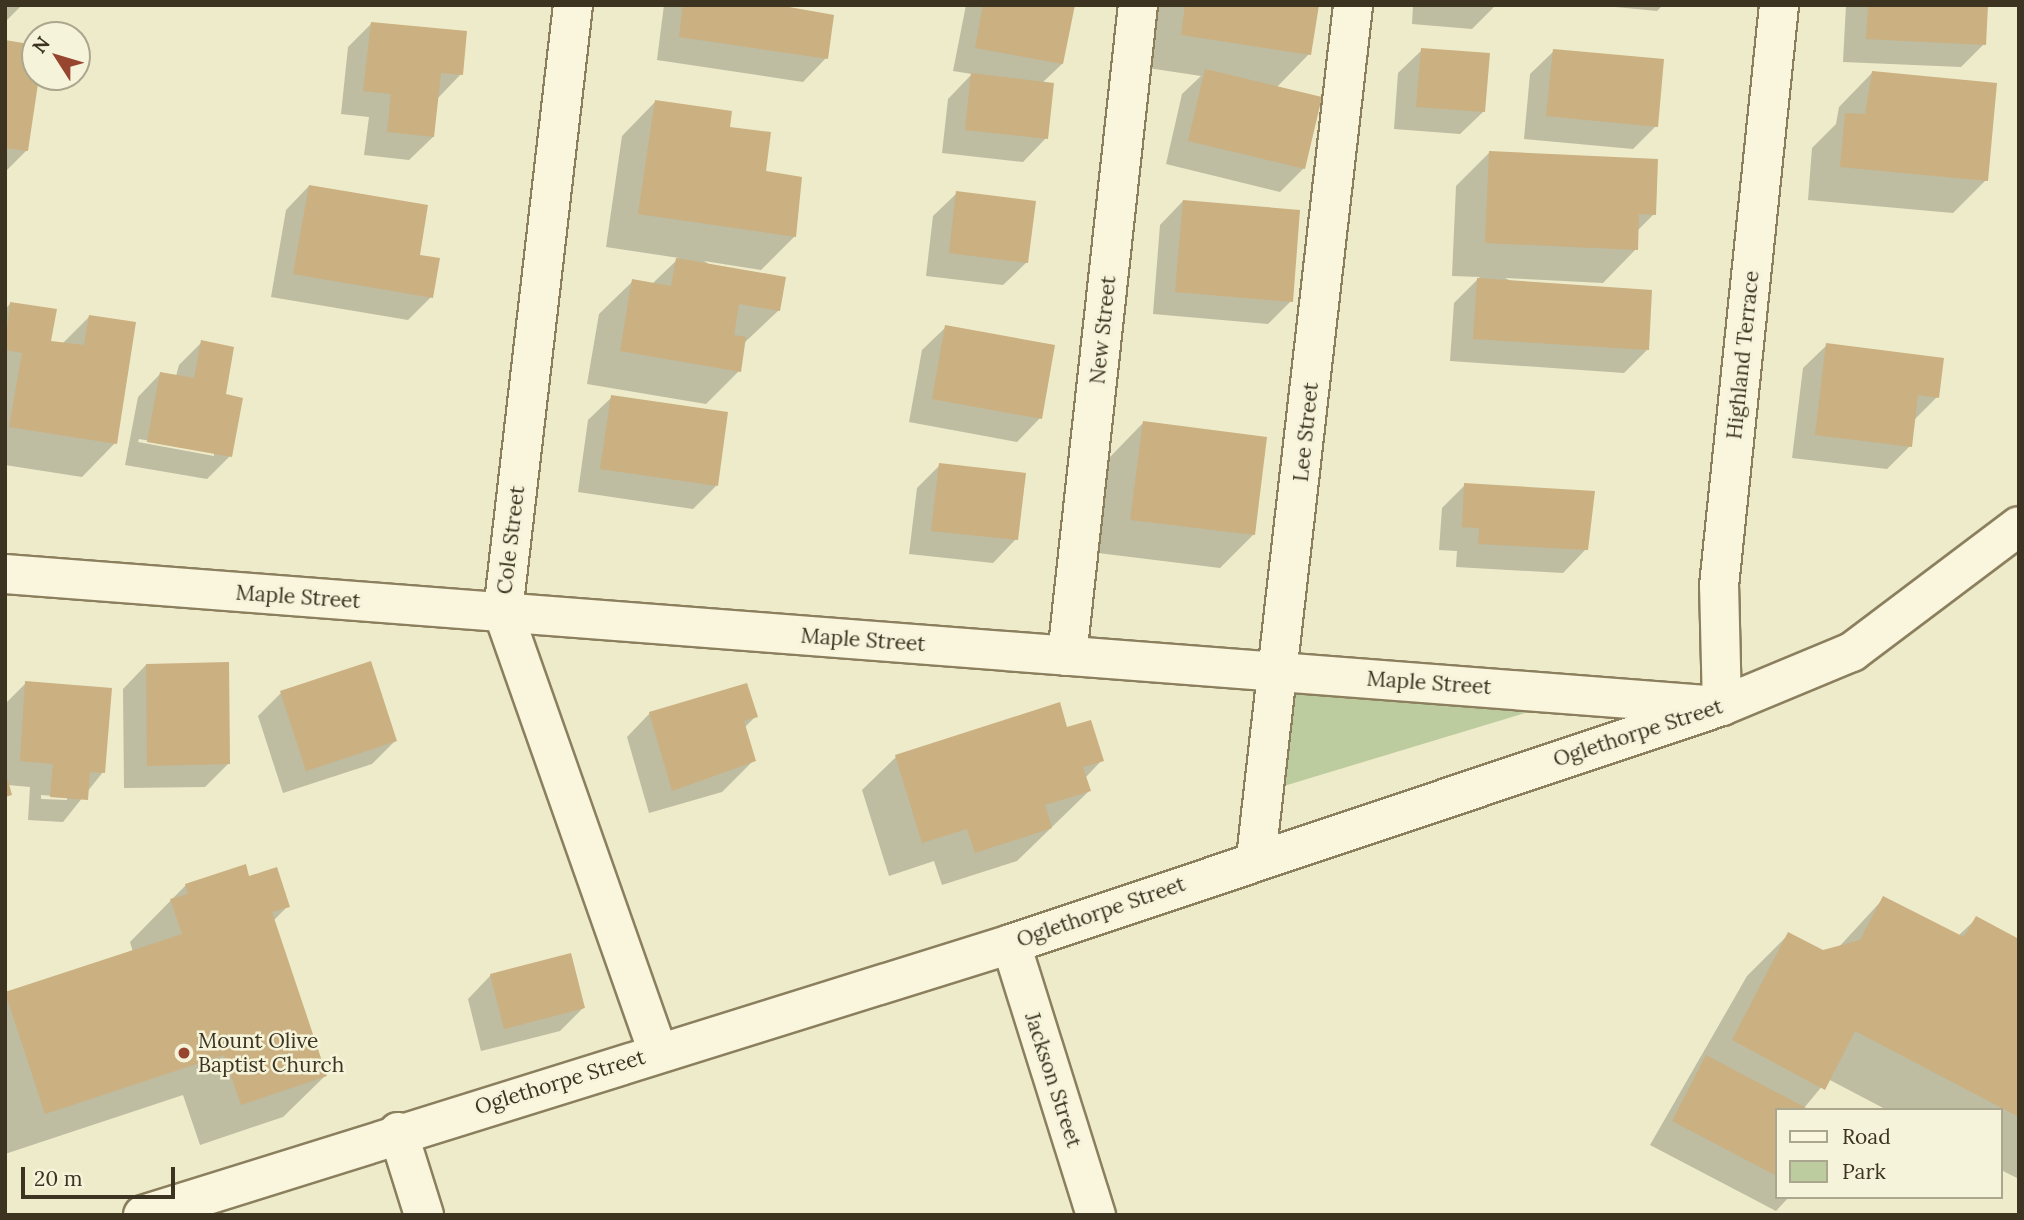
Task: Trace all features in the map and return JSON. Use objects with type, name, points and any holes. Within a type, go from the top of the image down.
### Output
[{"type":"street","name":"Cole Street","points":[[573,5],[503,612],[657,1051]]},
{"type":"street","name":"New Street","points":[[1067,656],[1138,5]]},
{"type":"street","name":"Lee Street","points":[[1256,858],[1280,672],[1353,5]]},
{"type":"street","name":"Highland Terrace","points":[[1722,706],[1719,586],[1779,5]]},
{"type":"street","name":"Oglethorpe Street","points":[[143,1215],[657,1051],[1011,944],[1256,858],[1722,706],[1852,652],[2019,526]]},
{"type":"street","name":"Maple Street","points":[[5,574],[1722,706]]},
{"type":"street","name":"Jackson Street","points":[[1011,944],[1096,1215]]},
{"type":"street","points":[[398,1132],[424,1215]]},
{"type":"green space","points":[[1288,683],[1545,707],[1274,789]]},
{"type":"building","points":[[683,5],[778,5],[834,15],[828,59],[679,37]]},
{"type":"building","points":[[983,5],[1075,5],[1063,64],[975,48]]},
{"type":"building","points":[[1185,5],[1319,5],[1311,55],[1181,35]]},
{"type":"building","points":[[1868,5],[1988,5],[1986,45],[1866,39]]},
{"type":"building","points":[[371,22],[467,31],[463,75],[441,73],[434,137],[387,132],[391,94],[363,91]]},
{"type":"building","points":[[5,40],[21,43],[21,91],[37,91],[28,151],[5,148]]},
{"type":"building","points":[[1421,48],[1490,53],[1485,112],[1416,107]]},
{"type":"building","points":[[1553,49],[1664,59],[1658,127],[1546,116]]},
{"type":"building","points":[[1205,69],[1322,97],[1305,169],[1188,141]]},
{"type":"building","points":[[1872,71],[1997,83],[1988,181],[1840,167],[1845,113],[1865,114]]},
{"type":"building","points":[[971,73],[1054,83],[1048,139],[965,130]]},
{"type":"building","points":[[655,100],[732,111],[730,127],[771,132],[766,171],[802,177],[796,237],[638,214]]},
{"type":"building","points":[[1489,151],[1658,159],[1656,215],[1639,214],[1638,250],[1485,243]]},
{"type":"building","points":[[309,185],[428,205],[420,255],[440,258],[433,298],[293,274]]},
{"type":"building","points":[[956,191],[1036,201],[1028,263],[949,253]]},
{"type":"building","points":[[1183,200],[1300,210],[1293,302],[1175,292]]},
{"type":"building","points":[[676,258],[786,277],[780,311],[739,304],[734,335],[746,337],[741,372],[620,351],[632,279],[671,286]]},
{"type":"building","points":[[1477,278],[1652,290],[1649,350],[1473,339]]},
{"type":"building","points":[[10,302],[57,309],[51,341],[84,345],[89,315],[136,322],[117,444],[9,427],[22,353],[5,350]]},
{"type":"building","points":[[945,325],[1055,345],[1042,419],[932,399]]},
{"type":"building","points":[[201,340],[234,347],[226,394],[243,398],[232,457],[147,442],[160,372],[194,378]]},
{"type":"building","points":[[1826,343],[1944,358],[1939,398],[1918,395],[1912,447],[1815,435]]},
{"type":"building","points":[[611,395],[728,412],[718,486],[600,469]]},
{"type":"building","points":[[1143,421],[1267,437],[1255,535],[1130,520]]},
{"type":"building","points":[[939,463],[1026,473],[1018,540],[931,531]]},
{"type":"building","points":[[1464,483],[1595,491],[1588,550],[1478,544],[1479,528],[1462,527]]},
{"type":"building","points":[[371,661],[397,741],[306,771],[280,691]]},
{"type":"building","points":[[229,662],[230,764],[147,766],[146,664]]},
{"type":"building","points":[[25,681],[112,688],[105,773],[90,772],[88,800],[50,797],[53,764],[20,761]]},
{"type":"building","points":[[747,683],[758,717],[744,721],[756,761],[672,791],[649,712]]},
{"type":"building","points":[[1060,702],[1067,727],[1091,720],[1104,761],[1083,767],[1091,791],[1045,805],[1052,828],[975,853],[967,829],[922,843],[895,755]]},
{"type":"building","points":[[5,770],[12,795],[5,797]]},
{"type":"building","points":[[246,864],[249,876],[277,867],[290,907],[272,912],[327,1076],[241,1105],[224,1055],[45,1114],[5,992],[182,934],[170,899],[188,894],[185,884]]},
{"type":"building","points":[[1883,896],[1964,937],[1976,916],[2019,939],[2019,1117],[1855,1031],[1825,1090],[1732,1040],[1788,932],[1823,950],[1860,940]]},
{"type":"building","points":[[571,953],[585,1008],[504,1029],[490,974]]},
{"type":"building","points":[[1706,1055],[1806,1108],[1776,1108],[1776,1175],[1672,1121]]},
{"type":"place","name":"Mount Olive Baptist Church","points":[[184,1053]]}]
